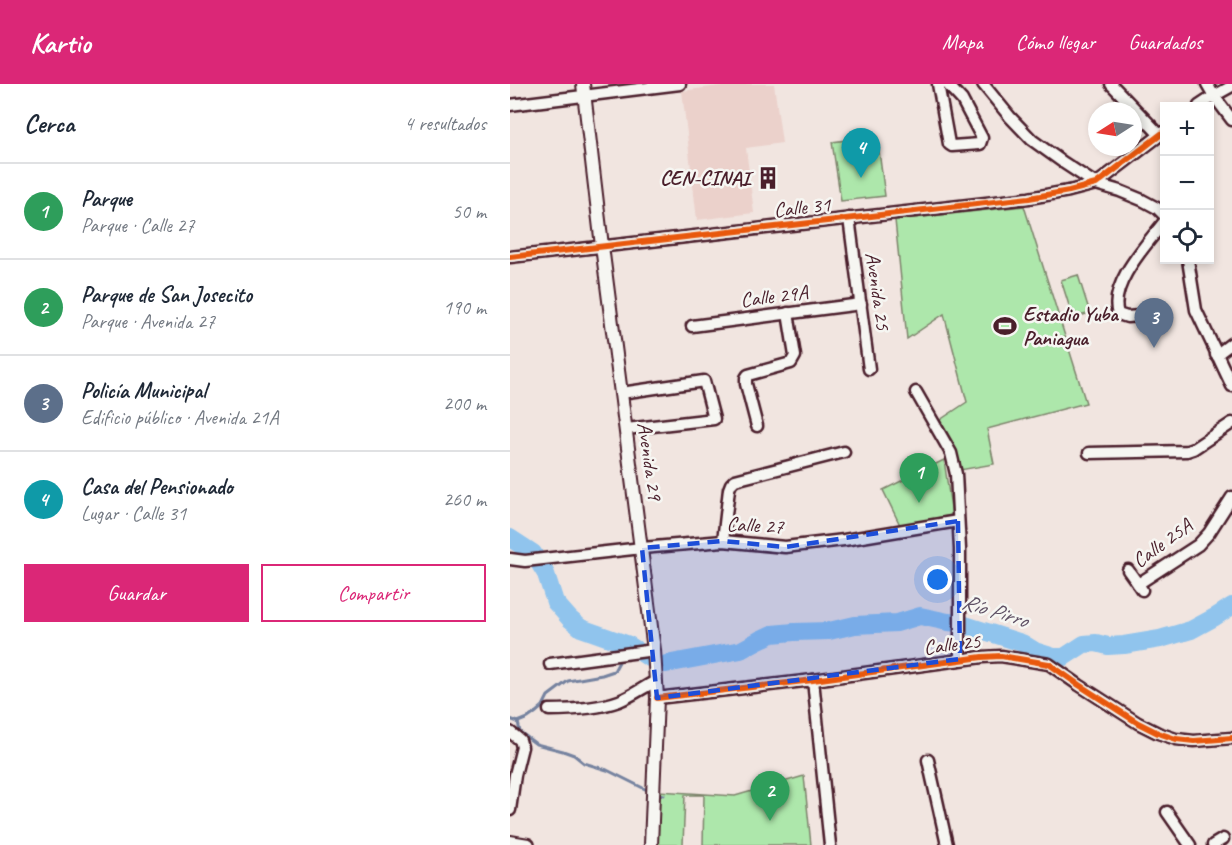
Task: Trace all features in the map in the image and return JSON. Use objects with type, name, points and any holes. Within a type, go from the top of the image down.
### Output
[{"type":"main road","name":"Avenida 29","points":[[583,90],[654,650],[657,698],[651,845]]},
{"type":"main road","points":[[510,842],[528,845]]},
{"type":"street","points":[[510,105],[583,90],[680,84]]},
{"type":"street","points":[[938,84],[949,144],[952,146],[980,144],[982,138],[962,100],[947,84]]},
{"type":"street","points":[[983,84],[1032,140],[1096,184],[1142,200],[1160,212]]},
{"type":"street","points":[[1111,84],[1160,131]]},
{"type":"street","points":[[1207,84],[1232,120]]},
{"type":"street","points":[[1206,102],[1232,86]]},
{"type":"street","points":[[1096,184],[1160,135]]},
{"type":"street","name":"Calle 31","points":[[510,257],[1029,198],[1096,184]]},
{"type":"street","name":"Avenida 25","points":[[849,218],[869,369]]},
{"type":"street","points":[[1160,227],[1124,275],[1116,309],[1118,314],[1127,317],[1165,314]]},
{"type":"street","points":[[1189,264],[1196,310],[1232,386]]},
{"type":"street","name":"Calle 29A","points":[[692,326],[861,304]]},
{"type":"street","points":[[757,426],[746,378],[748,375],[791,363],[793,360],[795,356],[788,313]]},
{"type":"street","points":[[1216,355],[1232,343]]},
{"type":"street","points":[[621,393],[704,381],[714,419],[626,429]]},
{"type":"street","points":[[916,392],[951,453],[956,474],[960,549],[960,659]]},
{"type":"street","points":[[1089,453],[1187,451],[1232,423]]},
{"type":"street","points":[[723,542],[729,489],[730,484],[735,480],[844,452]]},
{"type":"street","name":"Calle 25A","points":[[1128,570],[1140,587],[1198,545],[1209,533],[1232,497]]},
{"type":"street","name":"Calle 27","points":[[510,560],[525,561],[723,542],[785,547],[844,540],[958,521]]},
{"type":"street","points":[[550,664],[654,650]]},
{"type":"street","name":"Calle 25","points":[[657,698],[813,680],[960,659],[1000,656],[1049,664],[1138,723],[1158,733],[1176,739],[1194,741],[1232,738]]},
{"type":"street","points":[[813,680],[830,845]]},
{"type":"street","points":[[549,710],[594,707],[619,701],[656,681]]},
{"type":"street","points":[[510,732],[520,740],[522,747],[510,810]]},
{"type":"street","points":[[928,760],[947,845]]},
{"type":"street","points":[[1167,812],[1190,845]]},
{"type":"street","points":[[1213,845],[1223,839]]},
{"type":"highlighted area","points":[[958,521],[960,659],[657,698],[642,548],[723,541],[785,547]]},
{"type":"shaded area","points":[[734,84],[774,84],[782,143],[746,148],[754,213],[697,220],[682,91]]},
{"type":"green space","points":[[877,136],[885,196],[841,201],[832,142]]},
{"type":"green space","name":"Estadio Yuba Paniagua","points":[[1024,206],[1086,403],[987,429],[994,464],[960,470],[952,441],[940,420],[967,402],[944,314],[907,339],[895,220]]},
{"type":"green space","points":[[1078,275],[1090,313],[1073,318],[1061,280]]},
{"type":"green space","points":[[944,460],[952,515],[900,525],[883,490]]},
{"type":"green space","points":[[804,776],[811,845],[703,845],[704,795],[685,795],[683,845],[658,845],[659,791],[735,796]]},
{"type":"waterway","name":"Río Pirro","points":[[510,538],[533,553],[546,574],[555,602],[570,619],[581,628],[629,645],[649,658]]},
{"type":"waterway","name":"Río Pirro","points":[[666,664],[741,650],[772,634],[829,631],[855,625],[897,623],[920,616],[959,623],[1022,643],[1035,651],[1054,657],[1064,657],[1084,644],[1124,645],[1160,639],[1191,630],[1232,606]]},
{"type":"waterway","points":[[510,719],[518,722],[528,718],[543,706],[548,696],[568,681],[614,671],[620,660]]},
{"type":"waterway","points":[[518,722],[520,732],[536,744],[574,755],[584,763],[607,770],[649,791]]},
{"type":"waterway","points":[[655,793],[664,795]]},
{"type":"cycle path","points":[[510,257],[1029,198],[1069,191],[1096,184],[1160,135]]},
{"type":"cycle path","points":[[657,698],[1001,656],[1049,664],[1138,723],[1158,733],[1176,739],[1194,741],[1232,738]]},
{"type":"place","name":"CEN-CINAI","points":[[768,178]]},
{"type":"place","name":"Casa del Pensionado","points":[[861,178]]},
{"type":"place","name":"Estadio Yuba Paniagua","points":[[1005,326]]},
{"type":"place","name":"Policía Municipal","points":[[1154,348]]},
{"type":"place","name":"Parque","points":[[919,503]]},
{"type":"place","name":"Parque de San Josecito","points":[[770,821]]}]
